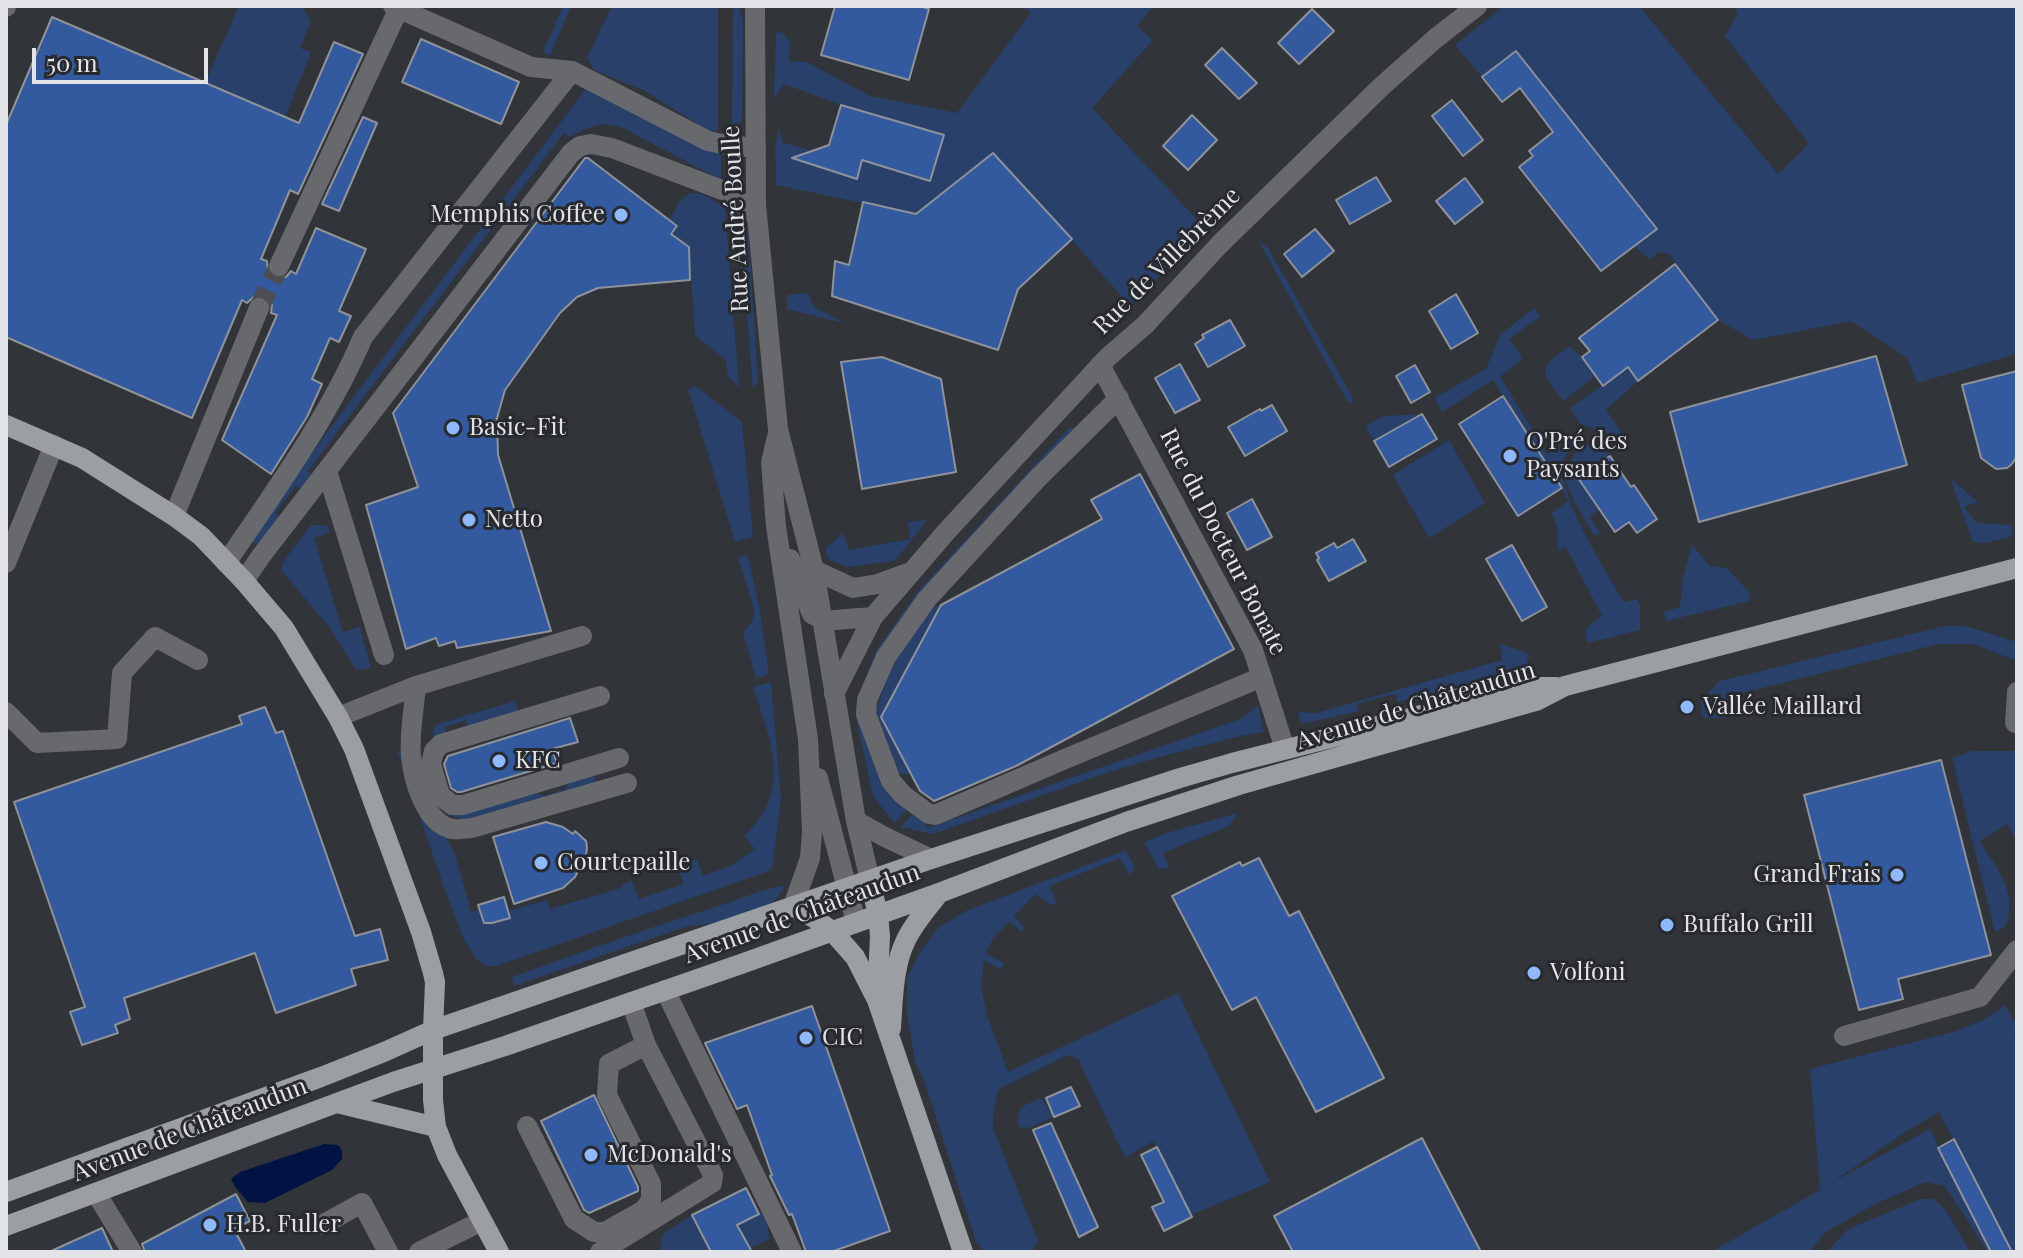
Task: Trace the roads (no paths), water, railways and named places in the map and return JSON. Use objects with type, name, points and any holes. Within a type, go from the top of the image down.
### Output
[{"type":"main road","points":[[6,425],[82,458],[201,536],[284,628],[338,717],[354,749],[426,947],[435,982],[433,1100],[436,1127],[447,1155],[499,1252]]},
{"type":"main road","points":[[1565,686],[2017,568]]},
{"type":"main road","name":"Avenue de Châteaudun","points":[[6,1192],[321,1077],[433,1030],[931,859],[1180,778],[1532,687],[1565,686]]},
{"type":"main road","name":"Avenue de Châteaudun","points":[[6,1226],[337,1103],[878,915],[1126,822],[1366,748],[1536,701],[1565,686]]},
{"type":"main road","points":[[870,880],[881,947],[877,1000]]},
{"type":"main road","points":[[889,1040],[895,978],[902,950],[910,933],[939,893]]},
{"type":"main road","points":[[793,906],[832,931],[855,957],[877,1000],[963,1252]]},
{"type":"main road","points":[[337,1103],[436,1127]]},
{"type":"street","name":"Rue André Boulle","points":[[755,6],[757,218],[778,429],[814,570],[818,613],[856,821],[870,880]]},
{"type":"street","name":"Rue de Villebrème","points":[[834,694],[873,617],[1100,365],[1145,325],[1220,244],[1382,86],[1477,6]]},
{"type":"street","points":[[279,266],[396,7],[531,67],[572,71],[708,141],[756,148]]},
{"type":"street","points":[[226,563],[294,462],[350,367],[363,337],[572,71]]},
{"type":"street","points":[[244,581],[571,153],[580,146],[591,144],[612,148],[730,193],[757,218]]},
{"type":"street","points":[[174,516],[259,308]]},
{"type":"street","name":"Rue du Docteur Bonate","points":[[1100,365],[1253,650],[1285,749]]},
{"type":"street","points":[[1119,398],[1037,479],[927,599],[886,657],[867,700],[866,714],[891,781],[903,795],[935,815],[1262,677]]},
{"type":"street","name":"Rue André Boulle","points":[[778,429],[771,462],[776,526],[808,739],[812,832],[810,858],[793,906]]},
{"type":"street","points":[[6,563],[54,445]]},
{"type":"street","points":[[327,471],[384,655]]},
{"type":"street","name":"Rue André Boulle","points":[[776,526],[818,613]]},
{"type":"street","points":[[814,570],[853,588]]},
{"type":"street","name":"Rue de Villebrème","points":[[818,613],[853,588],[878,584],[911,572]]},
{"type":"street","points":[[792,636],[818,613],[873,617]]},
{"type":"street","points":[[338,717],[416,686],[582,636]]},
{"type":"street","points":[[6,712],[37,743],[117,739],[122,673],[155,637],[198,660]]},
{"type":"street","points":[[416,686],[411,755],[416,784],[425,808],[439,824],[453,829],[472,828],[627,783]]},
{"type":"street","points":[[2017,692],[2017,723]]},
{"type":"street","points":[[600,696],[441,744],[434,751],[431,764],[440,795],[452,805],[463,805],[619,758]]},
{"type":"street","points":[[808,739],[856,922]]},
{"type":"street","points":[[856,821],[931,859]]},
{"type":"street","points":[[1844,1036],[1980,997],[2017,950]]},
{"type":"street","points":[[665,990],[792,1252]]},
{"type":"street","points":[[600,1252],[712,1183],[713,1175],[646,1045],[631,1002]]},
{"type":"street","points":[[527,1126],[574,1219],[594,1232],[605,1232],[644,1210],[651,1200],[651,1184],[607,1095],[609,1064],[646,1045]]},
{"type":"street","points":[[96,1193],[132,1252]]},
{"type":"street","points":[[322,1225],[362,1203],[388,1252]]},
{"type":"street","points":[[419,1252],[441,1247],[482,1221]]},
{"type":"tunnel","points":[[259,308],[279,266]]},
{"type":"place","name":"Memphis Coffee","points":[[621,215]]},
{"type":"place","name":"Basic-Fit","points":[[453,428]]},
{"type":"place","name":"O'Pré des Paysants","points":[[1510,456]]},
{"type":"place","name":"Netto","points":[[469,520]]},
{"type":"place","name":"Vallée Maillard","points":[[1687,707]]},
{"type":"place","name":"KFC","points":[[499,761]]},
{"type":"place","name":"Courtepaille","points":[[541,863]]},
{"type":"place","name":"Grand Frais","points":[[1897,875]]},
{"type":"place","name":"Buffalo Grill","points":[[1667,925]]},
{"type":"place","name":"Volfoni","points":[[1534,973]]},
{"type":"place","name":"CIC","points":[[806,1038]]},
{"type":"place","name":"McDonald's","points":[[591,1155]]},
{"type":"place","name":"H.B. Fuller","points":[[210,1225]]}]
